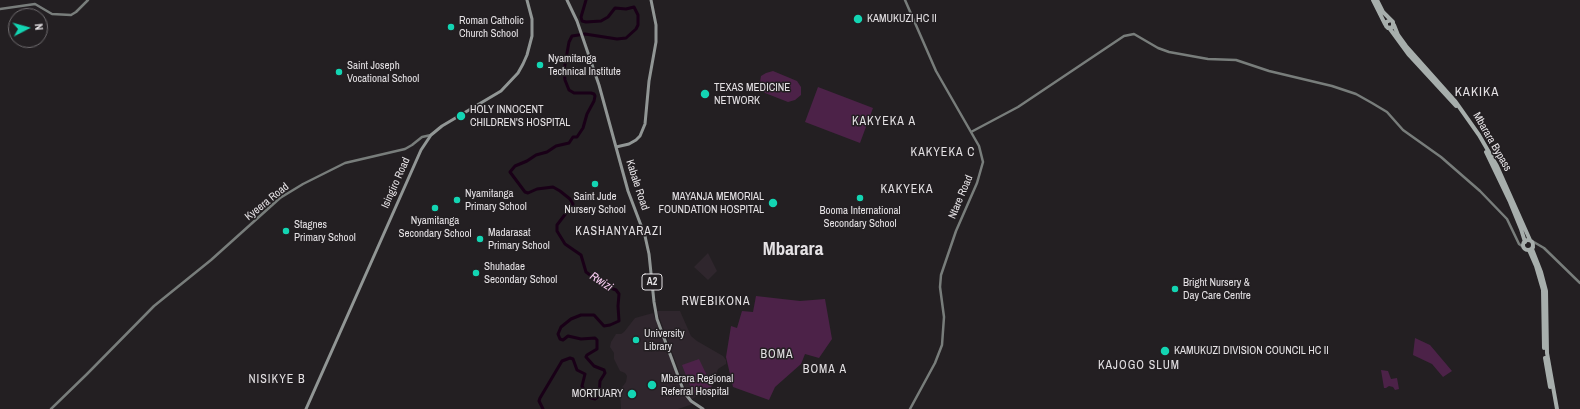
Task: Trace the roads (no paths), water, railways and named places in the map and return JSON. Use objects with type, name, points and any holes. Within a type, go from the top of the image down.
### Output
[{"type":"highway","points":[[1373,0],[1387,28],[1392,27],[1393,22],[1383,12],[1377,0]]},
{"type":"highway","points":[[1385,24],[1387,21],[1391,20]]},
{"type":"highway","name":"Mbarara Bypass","points":[[1392,27],[1406,46],[1456,101],[1479,135],[1497,166],[1533,247]]},
{"type":"highway","name":"Mbarara Bypass","points":[[1392,27],[1409,54],[1457,107],[1476,135],[1488,155],[1500,181],[1521,229],[1525,242],[1524,245],[1527,249]]},
{"type":"highway","points":[[1525,242],[1531,241]]},
{"type":"highway","points":[[1533,247],[1532,249],[1541,272],[1546,291],[1547,353],[1556,409],[1544,355],[1543,290],[1536,266],[1527,249],[1533,247]]},
{"type":"main road","points":[[0,9],[35,4],[52,14],[71,14],[76,12],[88,0]]},
{"type":"main road","name":"Isingiro Road","points":[[306,409],[416,160],[431,135],[447,122],[501,91],[518,73],[527,55],[532,36],[532,19],[527,0]]},
{"type":"main road","name":"Kabale Road","points":[[567,0],[584,41],[599,85],[628,191],[646,241],[657,319],[684,392],[691,401],[703,409]]},
{"type":"main road","points":[[616,147],[631,143],[640,136],[645,124],[648,81],[655,56],[656,42],[656,25],[651,0]]},
{"type":"main road","name":"Ntare Road","points":[[905,0],[936,71],[981,151],[983,162],[947,255],[941,275],[940,287],[944,317],[942,345],[935,363],[910,409]]},
{"type":"main road","points":[[971,132],[1018,107],[1124,36],[1134,34],[1158,48],[1169,52],[1208,59],[1236,60],[1269,71],[1332,86],[1356,94],[1372,102],[1387,112],[1403,130],[1441,157],[1480,191],[1510,222],[1516,238],[1520,244],[1527,249]]},
{"type":"main road","points":[[617,151],[623,146],[633,143],[642,137],[646,123],[646,112]]},
{"type":"main road","name":"Kyeera Road","points":[[51,409],[154,306],[210,260],[287,193],[345,163],[405,149],[422,137],[431,135]]},
{"type":"main road","points":[[615,142],[622,145]]},
{"type":"main road","points":[[1516,238],[1520,242],[1525,242]]},
{"type":"main road","points":[[1531,241],[1541,246],[1580,283]]},
{"type":"main road","points":[[1533,247],[1537,245],[1541,246]]},
{"type":"waterway","name":"Rwizi","points":[[543,409],[539,401],[540,398],[562,361],[570,358],[573,359],[577,370],[585,374],[582,386],[587,396],[591,398],[595,399],[599,396],[600,381],[605,373],[604,370],[594,366],[586,357],[597,349],[597,340],[595,338],[581,339],[568,336],[563,340],[560,339],[558,334],[561,327],[571,319],[581,315],[594,315],[604,326],[619,321],[619,294],[616,290],[605,286],[586,272],[581,255],[565,244],[557,231],[557,225],[573,204],[570,199],[553,187],[537,189],[528,193],[525,192],[510,172],[515,166],[536,155],[547,152],[556,146],[569,143],[573,137],[577,137],[583,128],[595,96],[591,93],[574,93],[569,90],[565,80],[564,70],[569,42],[572,36],[585,34],[617,39],[626,38],[636,29],[638,25],[638,15],[634,7],[626,9],[615,8],[608,17],[601,21],[582,21],[581,17],[586,0]]},
{"type":"place","name":"KAMUKUZI HC II","points":[[858,19]]},
{"type":"place","name":"Roman Catholic Church School","points":[[451,27]]},
{"type":"place","name":"Nyamitanga Technical Institute","points":[[540,65]]},
{"type":"place","name":"Saint Joseph Vocational School","points":[[339,72]]},
{"type":"place","name":"TEXAS MEDICINE NETWORK","points":[[705,94]]},
{"type":"place","name":"HOLY INNOCENT CHILDREN'S HOSPITAL","points":[[461,116]]},
{"type":"place","name":"Saint Jude Nursery School","points":[[595,184]]},
{"type":"place","name":"Booma International Secondary School","points":[[860,198]]},
{"type":"place","name":"Nyamitanga Primary School","points":[[457,200]]},
{"type":"place","name":"MAYANJA MEMORIAL FOUNDATION HOSPITAL","points":[[773,203]]},
{"type":"place","name":"Nyamitanga Secondary School","points":[[435,208]]},
{"type":"place","name":"Stagnes Primary School","points":[[286,231]]},
{"type":"place","name":"Madarasat Primary School","points":[[480,239]]},
{"type":"place","name":"Shuhadae Secondary School","points":[[476,273]]},
{"type":"place","name":"Bright Nursery & Day Care Centre","points":[[1175,289]]},
{"type":"place","name":"University Library","points":[[636,340]]},
{"type":"place","name":"KAMUKUZI DIVISION COUNCIL HC II","points":[[1165,351]]},
{"type":"place","name":"Mbarara Regional Referral Hospital","points":[[652,385]]},
{"type":"place","name":"MORTUARY","points":[[632,394]]},
{"type":"district","name":"KAKIKA","points":[[1477,93]]},
{"type":"district","name":"KAKYEKA A","points":[[884,122]]},
{"type":"district","name":"KAKYEKA C","points":[[943,153]]},
{"type":"district","name":"KAKYEKA","points":[[907,190]]},
{"type":"district","name":"KASHANYARAZI","points":[[619,232]]},
{"type":"district","name":"Mbarara","points":[[793,250]]},
{"type":"district","name":"RWEBIKONA","points":[[716,302]]},
{"type":"district","name":"BOMA","points":[[777,355]]},
{"type":"district","name":"KAJOGO SLUM","points":[[1139,366]]},
{"type":"district","name":"BOMA A","points":[[825,370]]},
{"type":"district","name":"NISIKYE B","points":[[277,380]]}]
